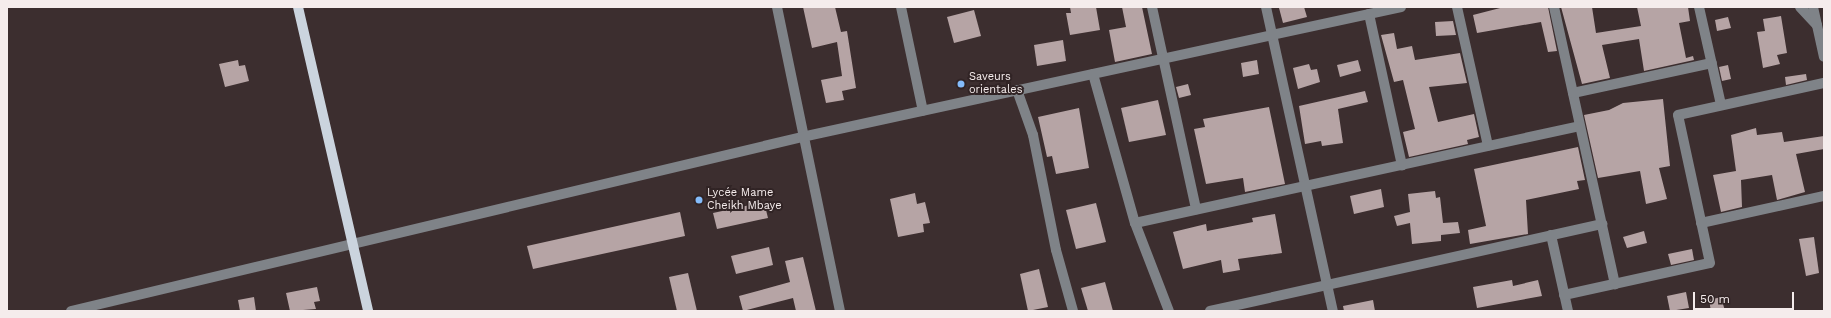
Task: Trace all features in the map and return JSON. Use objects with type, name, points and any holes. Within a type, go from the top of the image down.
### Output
[{"type":"main road","points":[[298,7],[351,243],[368,311]]},
{"type":"street","points":[[778,7],[802,137],[840,311]]},
{"type":"street","points":[[901,7],[924,111]]},
{"type":"street","points":[[1152,7],[1196,210]]},
{"type":"street","points":[[1266,7],[1333,311]]},
{"type":"street","points":[[71,311],[351,243],[802,137],[1401,7]]},
{"type":"street","points":[[1457,7],[1488,146]]},
{"type":"street","points":[[1554,7],[1615,284]]},
{"type":"street","points":[[1699,7],[1721,106]]},
{"type":"street","points":[[1800,7],[1821,25]]},
{"type":"street","points":[[1813,7],[1821,25],[1824,57]]},
{"type":"street","points":[[1369,14],[1402,165]]},
{"type":"street","points":[[1573,93],[1712,63]]},
{"type":"street","points":[[1093,74],[1135,223],[1169,311]]},
{"type":"street","points":[[1564,294],[1710,263],[1678,115],[1824,83]]},
{"type":"street","points":[[1017,90],[1033,135],[1056,250],[1073,311]]},
{"type":"street","points":[[1135,223],[1580,126]]},
{"type":"street","points":[[1702,223],[1824,196]]},
{"type":"street","points":[[1210,311],[1602,224]]},
{"type":"street","points":[[1551,235],[1568,311]]},
{"type":"building","points":[[803,7],[835,7],[841,32],[847,31],[856,88],[842,91],[844,100],[826,103],[821,80],[842,76],[837,42],[812,48]]},
{"type":"building","points":[[1070,7],[1096,7],[1100,30],[1070,35],[1066,13],[1071,13]]},
{"type":"building","points":[[1122,7],[1142,7],[1152,54],[1115,62],[1109,30],[1126,27]]},
{"type":"building","points":[[1304,7],[1307,17],[1283,23],[1279,8]]},
{"type":"building","points":[[1504,7],[1548,7],[1557,51],[1548,52],[1541,22],[1477,33],[1473,15]]},
{"type":"building","points":[[1561,7],[1592,7],[1596,33],[1641,26],[1637,7],[1688,7],[1690,21],[1679,23],[1686,58],[1693,56],[1694,60],[1644,71],[1639,39],[1602,45],[1610,78],[1582,84]]},
{"type":"building","points":[[974,10],[981,36],[954,43],[947,17]]},
{"type":"building","points":[[1781,16],[1787,53],[1777,55],[1780,64],[1763,68],[1757,32],[1765,31],[1763,19]]},
{"type":"building","points":[[1728,17],[1731,28],[1717,31],[1715,20]]},
{"type":"building","points":[[1453,21],[1456,35],[1436,36],[1435,22]]},
{"type":"building","points":[[1394,33],[1397,49],[1412,46],[1415,60],[1460,53],[1467,83],[1429,87],[1438,122],[1474,114],[1479,137],[1467,140],[1468,144],[1409,157],[1403,132],[1415,129],[1403,80],[1394,82],[1381,35]]},
{"type":"building","points":[[1063,40],[1066,61],[1037,66],[1034,45]]},
{"type":"building","points":[[238,60],[239,66],[245,65],[249,81],[225,87],[219,64]]},
{"type":"building","points":[[1257,60],[1259,74],[1243,77],[1241,63]]},
{"type":"building","points":[[1358,60],[1361,71],[1340,77],[1337,65]]},
{"type":"building","points":[[1309,64],[1311,70],[1317,69],[1320,82],[1298,89],[1293,68]]},
{"type":"building","points":[[1728,65],[1731,79],[1722,81],[1719,67]]},
{"type":"building","points":[[1806,74],[1807,80],[1786,85],[1785,77]]},
{"type":"building","points":[[1188,84],[1191,95],[1179,98],[1176,87]]},
{"type":"building","points":[[1365,91],[1368,102],[1338,109],[1343,143],[1322,146],[1321,141],[1305,144],[1299,106]]},
{"type":"building","points":[[1663,99],[1670,166],[1659,168],[1667,199],[1646,204],[1640,171],[1598,178],[1584,115],[1609,110],[1623,103]]},
{"type":"building","points":[[1158,100],[1166,135],[1129,142],[1121,108]]},
{"type":"building","points":[[1269,107],[1285,184],[1245,192],[1243,178],[1206,184],[1194,129],[1205,127],[1203,119]]},
{"type":"building","points":[[1079,108],[1089,168],[1056,174],[1052,156],[1047,157],[1038,117]]},
{"type":"building","points":[[1756,128],[1757,135],[1782,132],[1784,142],[1824,136],[1824,149],[1796,154],[1805,192],[1777,200],[1772,175],[1741,180],[1742,207],[1721,212],[1713,175],[1736,171],[1731,135]]},
{"type":"building","points":[[1578,147],[1585,180],[1577,181],[1579,189],[1526,200],[1528,234],[1470,244],[1468,230],[1486,226],[1474,169]]},
{"type":"building","points":[[1381,189],[1384,207],[1354,214],[1350,196]]},
{"type":"building","points":[[1435,191],[1436,198],[1440,197],[1443,223],[1458,222],[1460,233],[1441,235],[1441,241],[1412,244],[1410,223],[1397,226],[1394,216],[1410,212],[1408,194]]},
{"type":"building","points":[[915,193],[917,204],[925,202],[930,223],[923,224],[924,232],[898,237],[890,199]]},
{"type":"building","points":[[764,202],[768,218],[717,229],[713,213]]},
{"type":"building","points":[[1096,203],[1106,242],[1076,249],[1066,210]]},
{"type":"building","points":[[680,212],[685,236],[533,269],[527,246]]},
{"type":"building","points":[[1275,214],[1282,253],[1238,259],[1240,270],[1223,273],[1221,260],[1183,269],[1173,232],[1206,224],[1207,231],[1253,222],[1252,218]]},
{"type":"building","points":[[1644,231],[1647,243],[1627,248],[1623,237]]},
{"type":"building","points":[[1814,237],[1819,273],[1806,276],[1799,239]]},
{"type":"building","points":[[769,247],[773,265],[736,274],[731,256]]},
{"type":"building","points":[[1692,249],[1694,260],[1671,265],[1668,254]]},
{"type":"building","points":[[803,257],[816,311],[796,311],[793,298],[743,311],[739,296],[790,282],[785,261]]},
{"type":"building","points":[[1039,269],[1048,307],[1028,311],[1020,274]]},
{"type":"building","points":[[688,273],[697,311],[677,311],[669,277]]},
{"type":"building","points":[[1512,280],[1513,286],[1538,280],[1542,296],[1477,308],[1473,287]]},
{"type":"building","points":[[1105,282],[1113,311],[1088,311],[1081,288]]},
{"type":"building","points":[[317,287],[320,301],[314,302],[316,309],[290,311],[286,293]]},
{"type":"building","points":[[1686,292],[1689,308],[1670,311],[1667,296]]},
{"type":"building","points":[[254,297],[256,311],[240,311],[238,300]]},
{"type":"building","points":[[1721,297],[1725,311],[1711,311],[1709,300]]},
{"type":"building","points":[[1373,300],[1375,311],[1344,311],[1343,306]]},
{"type":"place","name":"Saveurs orientales","points":[[961,84]]},
{"type":"place","name":"Lycée Mame Cheikh Mbaye","points":[[699,200]]}]
